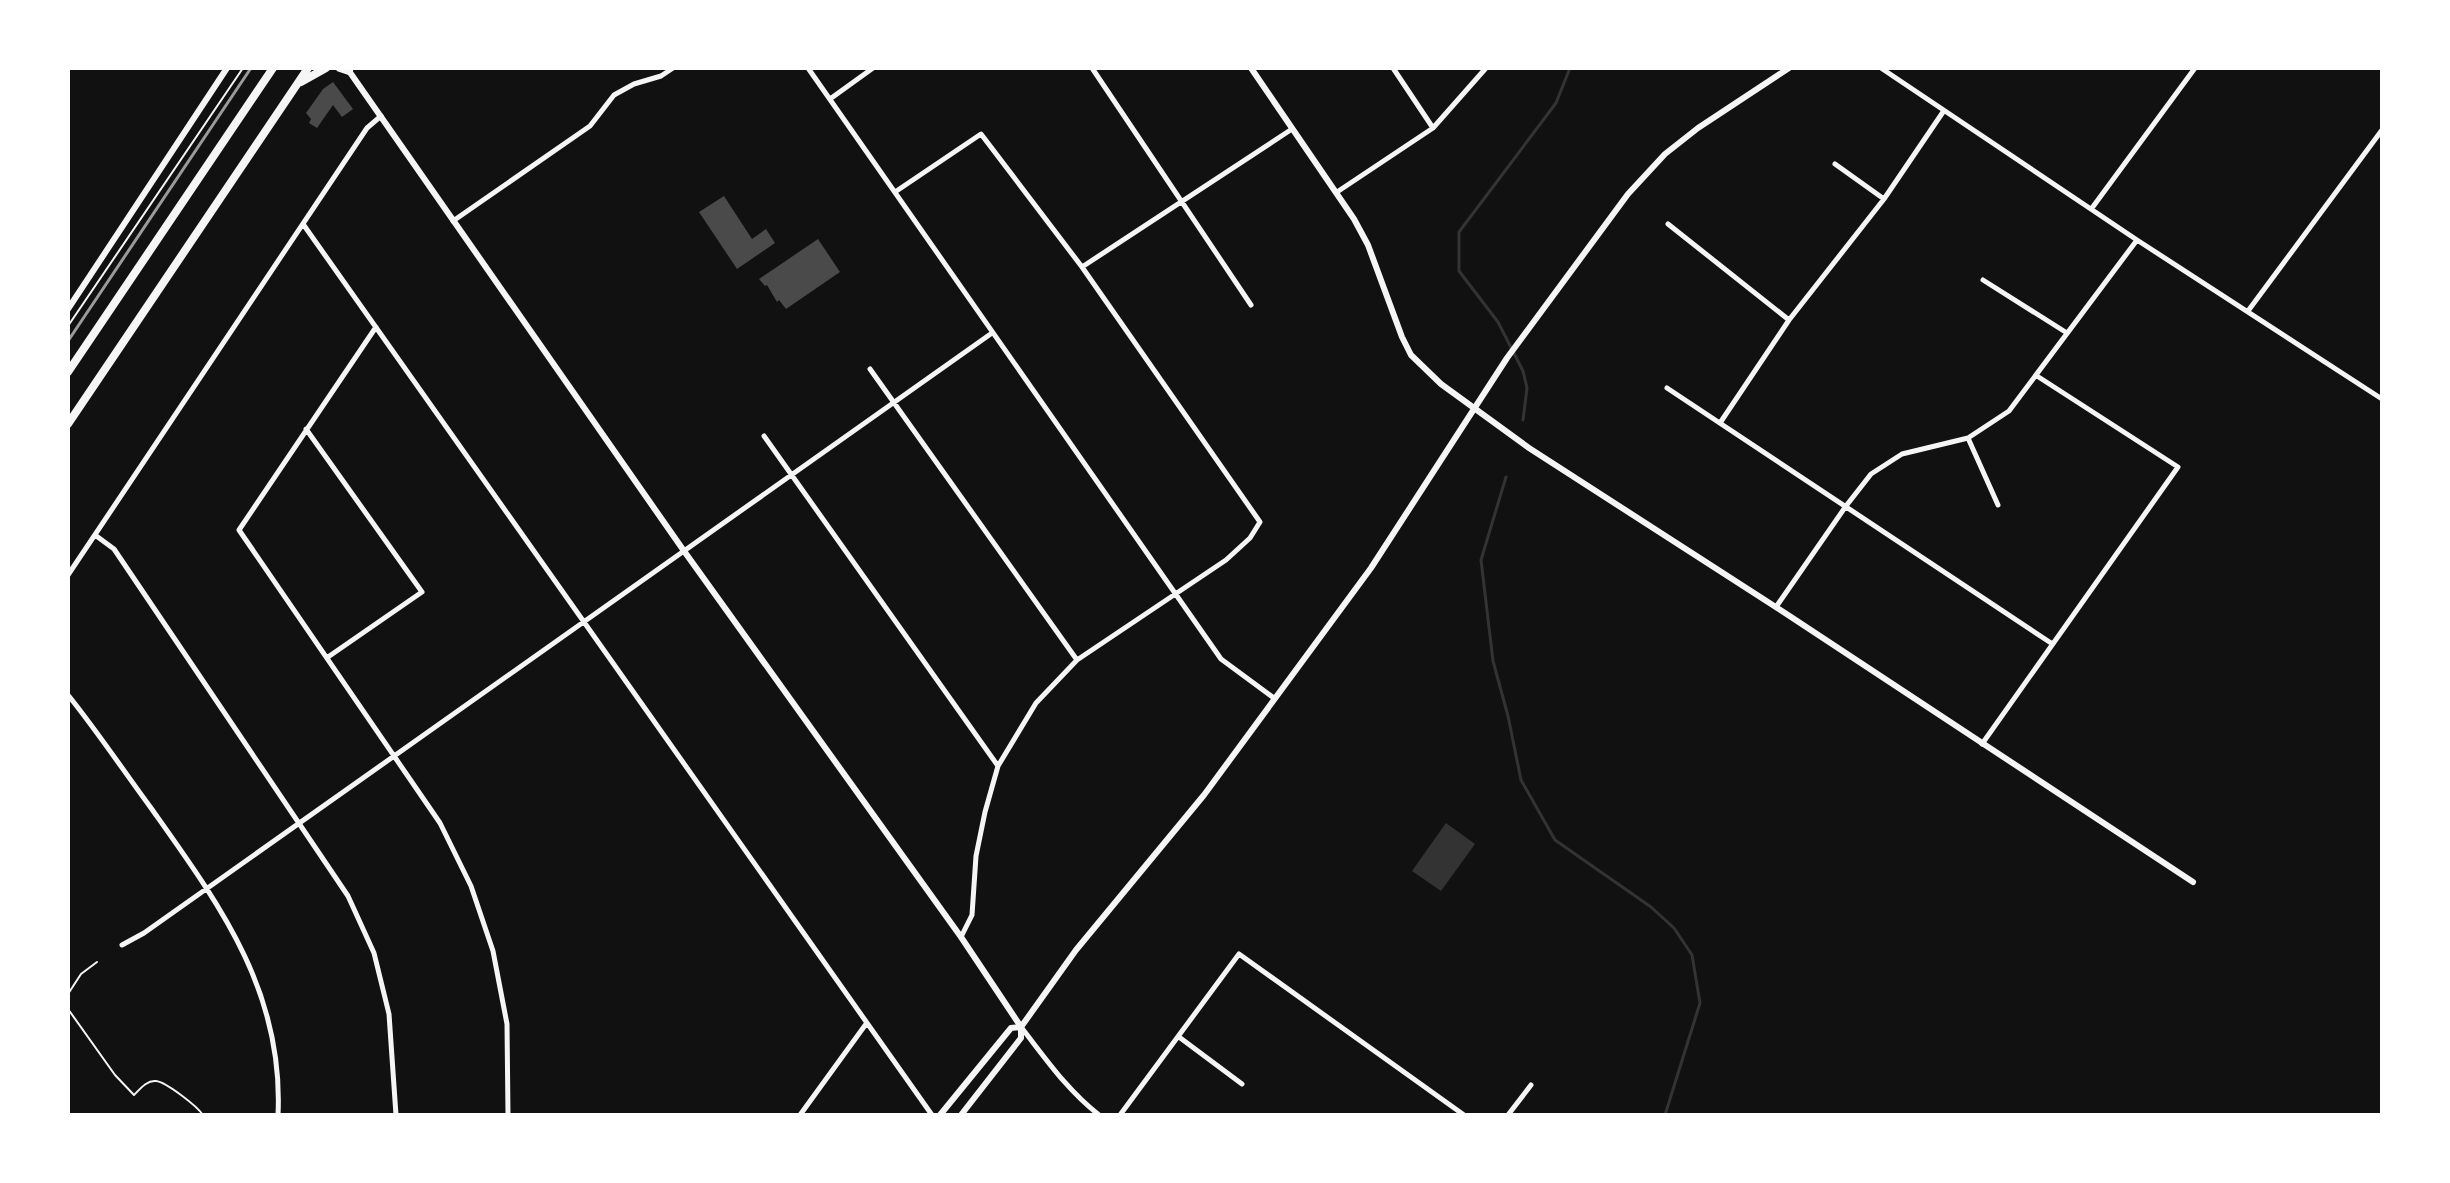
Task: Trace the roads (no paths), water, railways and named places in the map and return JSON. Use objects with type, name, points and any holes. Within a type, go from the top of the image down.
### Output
[{"type":"highway","points":[[68,372],[273,68]]},
{"type":"highway","points":[[68,424],[308,68]]},
{"type":"highway","points":[[298,85],[314,72],[326,68]]},
{"type":"street","points":[[68,309],[227,68]]},
{"type":"street","points":[[453,221],[590,126],[614,95],[673,68]]},
{"type":"street","points":[[808,68],[1221,659],[1274,698]]},
{"type":"street","points":[[830,99],[873,68]]},
{"type":"street","points":[[1092,68],[1251,305]]},
{"type":"street","points":[[1251,68],[1337,192],[1368,245],[1389,307],[1411,355],[1433,378],[1472,408],[1667,539],[1776,607],[2193,882]]},
{"type":"street","points":[[1393,68],[1433,128]]},
{"type":"street","points":[[1337,192],[1433,128],[1486,68]]},
{"type":"street","points":[[961,1115],[1021,1038],[1021,1027],[1076,950],[1204,795],[1371,568],[1472,408],[1628,194],[1665,154],[1729,106],[1789,68]]},
{"type":"street","points":[[1881,68],[1943,112],[2382,399]]},
{"type":"street","points":[[2092,208],[2195,68]]},
{"type":"street","points":[[346,69],[1054,1073],[1099,1115]]},
{"type":"street","points":[[1720,423],[1789,320],[1884,199],[1943,112]]},
{"type":"street","points":[[68,575],[367,128],[381,116]]},
{"type":"street","points":[[1082,267],[1292,129]]},
{"type":"street","points":[[2248,311],[2382,130]]},
{"type":"street","points":[[895,192],[981,134],[1082,267],[1260,522],[1250,538],[1226,560],[1077,660],[1036,703],[998,766],[976,856],[972,915],[961,937]]},
{"type":"street","points":[[1835,164],[1884,199]]},
{"type":"street","points":[[303,224],[932,1115]]},
{"type":"street","points":[[1668,224],[1789,320]]},
{"type":"street","points":[[1776,607],[1871,474],[1902,454],[1968,438],[2009,411],[2137,240]]},
{"type":"street","points":[[1983,280],[2067,333]]},
{"type":"street","points":[[376,327],[239,530],[440,823],[471,886],[493,951],[507,1024],[508,1115]]},
{"type":"street","points":[[122,945],[208,888],[992,333]]},
{"type":"street","points":[[870,369],[1077,660]]},
{"type":"street","points":[[1982,744],[2178,467],[2037,376]]},
{"type":"street","points":[[1667,388],[2051,643]]},
{"type":"street","points":[[306,429],[422,592],[328,657]]},
{"type":"street","points":[[764,436],[998,766]]},
{"type":"street","points":[[1968,438],[1998,505]]},
{"type":"street","points":[[95,535],[114,549],[348,896],[374,953],[389,1014],[396,1115]]},
{"type":"street","points":[[68,695],[208,888],[245,952],[262,995],[273,1038],[279,1082],[278,1115]]},
{"type":"street","points":[[1120,1115],[1239,954],[1464,1115]]},
{"type":"street","points":[[800,1115],[866,1024]]},
{"type":"street","points":[[940,1115],[1011,1028],[1021,1027]]},
{"type":"street","points":[[1179,1037],[1242,1084]]},
{"type":"street","points":[[1508,1115],[1531,1085]]},
{"type":"lane","points":[[68,994],[81,974],[97,962]]},
{"type":"lane","points":[[68,1009],[115,1075],[134,1095],[147,1083],[159,1082],[198,1108],[203,1115]]},
{"type":"waterway","points":[[1523,420],[1527,388],[1523,371],[1498,322],[1459,271],[1459,232],[1556,103],[1570,68]]},
{"type":"waterway","points":[[1506,477],[1481,560],[1493,661],[1521,780],[1555,840],[1651,907],[1674,928],[1692,955],[1700,1003],[1665,1115]]},
{"type":"railway","points":[[68,341],[251,68]]}]
